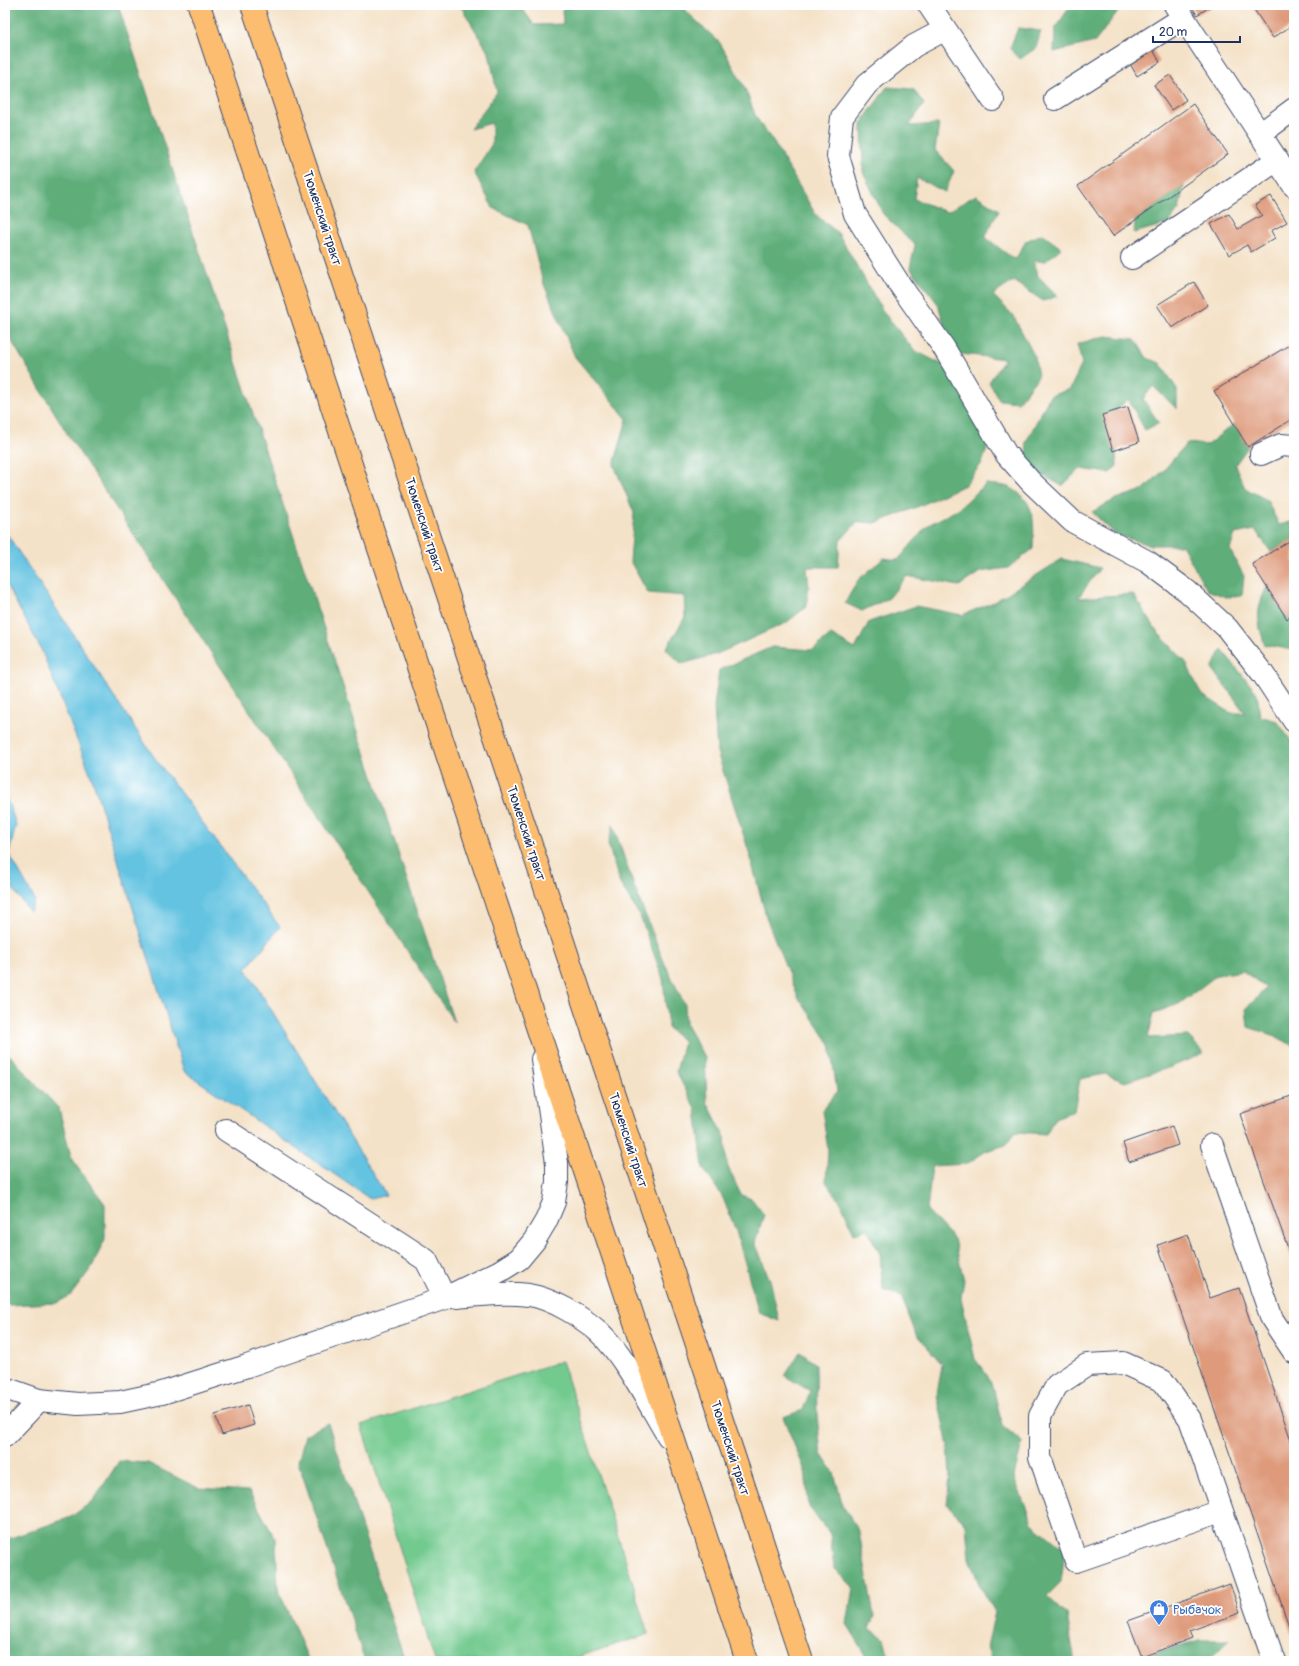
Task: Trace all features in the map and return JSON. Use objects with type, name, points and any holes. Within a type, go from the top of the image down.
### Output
[{"type":"main road","points":[[199,5],[747,1661]]},
{"type":"main road","name":"Тюменский тракт","points":[[252,5],[802,1661]]},
{"type":"street","points":[[929,5],[944,30],[993,100]]},
{"type":"street","points":[[1054,99],[1179,11],[1294,186]]},
{"type":"street","points":[[944,30],[914,46],[867,84],[842,117],[838,156],[855,214],[898,282],[944,348],[1006,454],[1031,482],[1072,521],[1148,562],[1187,591],[1227,628],[1263,674],[1294,721]]},
{"type":"street","points":[[1260,134],[1294,109]]},
{"type":"street","points":[[1132,258],[1277,160]]},
{"type":"street","points":[[1260,454],[1281,445],[1294,446]]},
{"type":"street","points":[[5,1388],[39,1400],[78,1404],[120,1402],[162,1393],[247,1366],[445,1298],[500,1271],[519,1259],[534,1241],[546,1220],[554,1202],[557,1182],[557,1163],[537,1026]]},
{"type":"street","points":[[226,1130],[426,1260],[445,1298]]},
{"type":"street","points":[[1212,1145],[1272,1319],[1294,1352]]},
{"type":"street","points":[[445,1298],[510,1293],[531,1295],[556,1303],[578,1316],[599,1332],[624,1364],[678,1454]]},
{"type":"street","points":[[1222,1510],[1076,1562],[1040,1457],[1040,1416],[1057,1385],[1087,1365],[1122,1363],[1163,1381],[1190,1419],[1222,1510],[1274,1661]]},
{"type":"street","points":[[5,1436],[39,1400]]},
{"type":"green space","points":[[5,5],[118,5],[454,1022],[68,435],[5,330]]},
{"type":"green space","points":[[460,5],[520,5],[534,25],[563,24],[562,5],[684,5],[687,12],[720,43],[744,86],[756,117],[774,143],[816,215],[838,233],[884,313],[914,350],[945,366],[991,438],[982,463],[965,485],[915,508],[875,523],[857,522],[840,541],[838,567],[807,567],[809,587],[806,607],[786,623],[717,654],[682,664],[666,649],[685,617],[684,596],[648,593],[630,561],[634,513],[614,465],[627,419],[575,357],[543,282],[528,225],[493,208],[474,172],[492,144],[492,123],[470,129],[497,92],[489,53]]},
{"type":"green space","points":[[1071,5],[1113,5],[1118,11],[1095,42],[1054,52],[1055,29]]},
{"type":"green space","points":[[1018,28],[1041,31],[1036,48],[1020,59],[1010,48]]},
{"type":"green space","points":[[887,87],[913,89],[924,104],[909,126],[939,124],[935,150],[954,171],[945,192],[917,178],[914,199],[947,212],[976,195],[999,210],[985,237],[1015,260],[1026,241],[1042,234],[1061,248],[1046,261],[1034,261],[1038,276],[1058,296],[1043,301],[1014,281],[993,295],[1013,315],[1035,357],[1038,377],[1018,402],[999,400],[989,382],[1005,359],[961,354],[948,338],[938,304],[910,268],[915,245],[883,214],[863,172],[862,122]]},
{"type":"green space","points":[[1184,185],[1179,209],[1169,223],[1134,233],[1135,220]]},
{"type":"green space","points":[[1106,336],[1135,339],[1147,358],[1160,363],[1177,389],[1177,409],[1153,386],[1143,399],[1159,423],[1145,430],[1128,399],[1109,417],[1116,449],[1117,466],[1110,473],[1080,469],[1062,486],[1028,467],[1026,442],[1050,396],[1070,389],[1082,364],[1077,344]]},
{"type":"green space","points":[[1234,424],[1248,447],[1235,465],[1245,488],[1267,500],[1279,525],[1294,521],[1294,538],[1271,552],[1255,530],[1235,534],[1230,550],[1244,576],[1242,596],[1226,597],[1207,590],[1182,545],[1150,545],[1116,535],[1092,512],[1116,499],[1143,490],[1164,470],[1187,443],[1207,445]]},
{"type":"green space","points":[[986,484],[1009,487],[1026,500],[1032,514],[1034,531],[1033,549],[1008,568],[980,572],[959,586],[907,576],[889,598],[862,611],[845,603],[858,580],[884,558],[898,560],[928,525],[957,510]]},
{"type":"green space","points":[[1062,559],[1100,568],[1078,598],[1133,594],[1159,634],[1186,662],[1201,694],[1231,713],[1245,713],[1212,668],[1222,650],[1257,693],[1260,716],[1277,721],[1294,745],[1294,791],[1290,795],[1294,797],[1294,1046],[1275,1036],[1248,1027],[1246,1009],[1266,988],[1243,971],[1217,975],[1179,1004],[1154,1013],[1148,1038],[1188,1036],[1204,1053],[1171,1067],[1125,1082],[1105,1074],[1080,1079],[1074,1111],[1055,1118],[1046,1134],[1016,1132],[1006,1145],[986,1151],[967,1164],[932,1166],[927,1210],[954,1239],[964,1280],[961,1298],[975,1359],[992,1382],[1002,1425],[1022,1442],[1014,1477],[1032,1523],[1065,1550],[1061,1582],[1047,1596],[1067,1615],[1074,1657],[1077,1661],[992,1661],[987,1647],[995,1612],[979,1584],[969,1558],[966,1525],[947,1504],[950,1476],[948,1446],[937,1395],[942,1364],[916,1334],[901,1296],[883,1290],[880,1254],[867,1229],[854,1233],[841,1203],[826,1182],[828,1150],[822,1110],[837,1092],[830,1044],[798,997],[767,920],[748,849],[717,752],[714,707],[719,670],[772,647],[813,650],[831,635],[855,649],[869,622],[916,606],[962,615],[994,602]]},
{"type":"green space","points":[[1267,587],[1287,619],[1294,615],[1294,650],[1265,645],[1258,616],[1260,603]]},
{"type":"green space","points":[[613,825],[634,886],[664,962],[685,1005],[686,1025],[705,1058],[707,1102],[725,1137],[727,1165],[741,1195],[752,1199],[764,1215],[755,1242],[771,1283],[779,1321],[759,1313],[736,1231],[723,1198],[703,1168],[696,1109],[676,1072],[684,1041],[668,1028],[663,979],[640,916],[620,884],[608,844]]},
{"type":"green space","points":[[5,1050],[59,1109],[72,1160],[105,1204],[105,1239],[92,1267],[71,1295],[57,1303],[10,1305],[5,1303]]},
{"type":"green space","points":[[800,1352],[816,1364],[817,1415],[821,1454],[834,1473],[843,1506],[859,1532],[874,1616],[869,1628],[884,1638],[890,1661],[867,1661],[862,1648],[847,1624],[853,1587],[834,1568],[830,1534],[809,1507],[805,1471],[783,1417],[803,1410],[810,1391],[785,1376]]},
{"type":"green space","points":[[562,1361],[649,1634],[565,1661],[435,1661],[361,1425]]},
{"type":"green space","points":[[328,1423],[405,1661],[365,1661],[298,1462],[305,1435]]},
{"type":"green space","points":[[119,1461],[148,1463],[198,1488],[249,1491],[276,1540],[278,1589],[309,1661],[5,1661],[5,1540],[71,1517],[94,1500]]},
{"type":"green space","points":[[1199,1640],[1229,1640],[1208,1661],[1138,1661],[1154,1654]]},
{"type":"water","points":[[5,531],[154,757],[280,927],[246,969],[386,1195],[370,1199],[184,1071],[92,778],[41,649],[5,582]]},
{"type":"water","points":[[5,794],[16,824],[9,854],[35,900],[30,912],[5,878]]},
{"type":"building","points":[[1191,5],[1213,5],[1197,15]]},
{"type":"building","points":[[1251,5],[1294,5],[1294,24],[1273,38]]},
{"type":"building","points":[[1152,48],[1160,62],[1137,76],[1129,62]]},
{"type":"building","points":[[1170,75],[1186,100],[1171,110],[1154,85]]},
{"type":"building","points":[[1193,104],[1228,154],[1113,236],[1078,186]]},
{"type":"building","points":[[1271,196],[1287,222],[1271,231],[1275,238],[1251,252],[1247,245],[1229,255],[1211,224],[1229,214],[1238,229],[1262,215],[1255,205]]},
{"type":"building","points":[[1194,282],[1208,305],[1172,328],[1157,305]]},
{"type":"building","points":[[1294,342],[1294,418],[1248,447],[1214,391]]},
{"type":"building","points":[[1128,407],[1139,442],[1113,451],[1102,415]]},
{"type":"building","points":[[1294,538],[1294,615],[1287,619],[1252,564]]},
{"type":"building","points":[[1294,1095],[1294,1265],[1240,1114]]},
{"type":"building","points":[[1172,1126],[1178,1145],[1129,1162],[1123,1143]]},
{"type":"building","points":[[1188,1234],[1210,1298],[1239,1288],[1294,1449],[1294,1634],[1292,1635],[1158,1245]]},
{"type":"building","points":[[248,1405],[254,1425],[222,1435],[215,1415]]},
{"type":"building","points":[[1230,1584],[1240,1613],[1189,1631],[1192,1638],[1142,1657],[1128,1621]]},
{"type":"place","name":"Рыбачок","points":[[1159,1626]]}]
